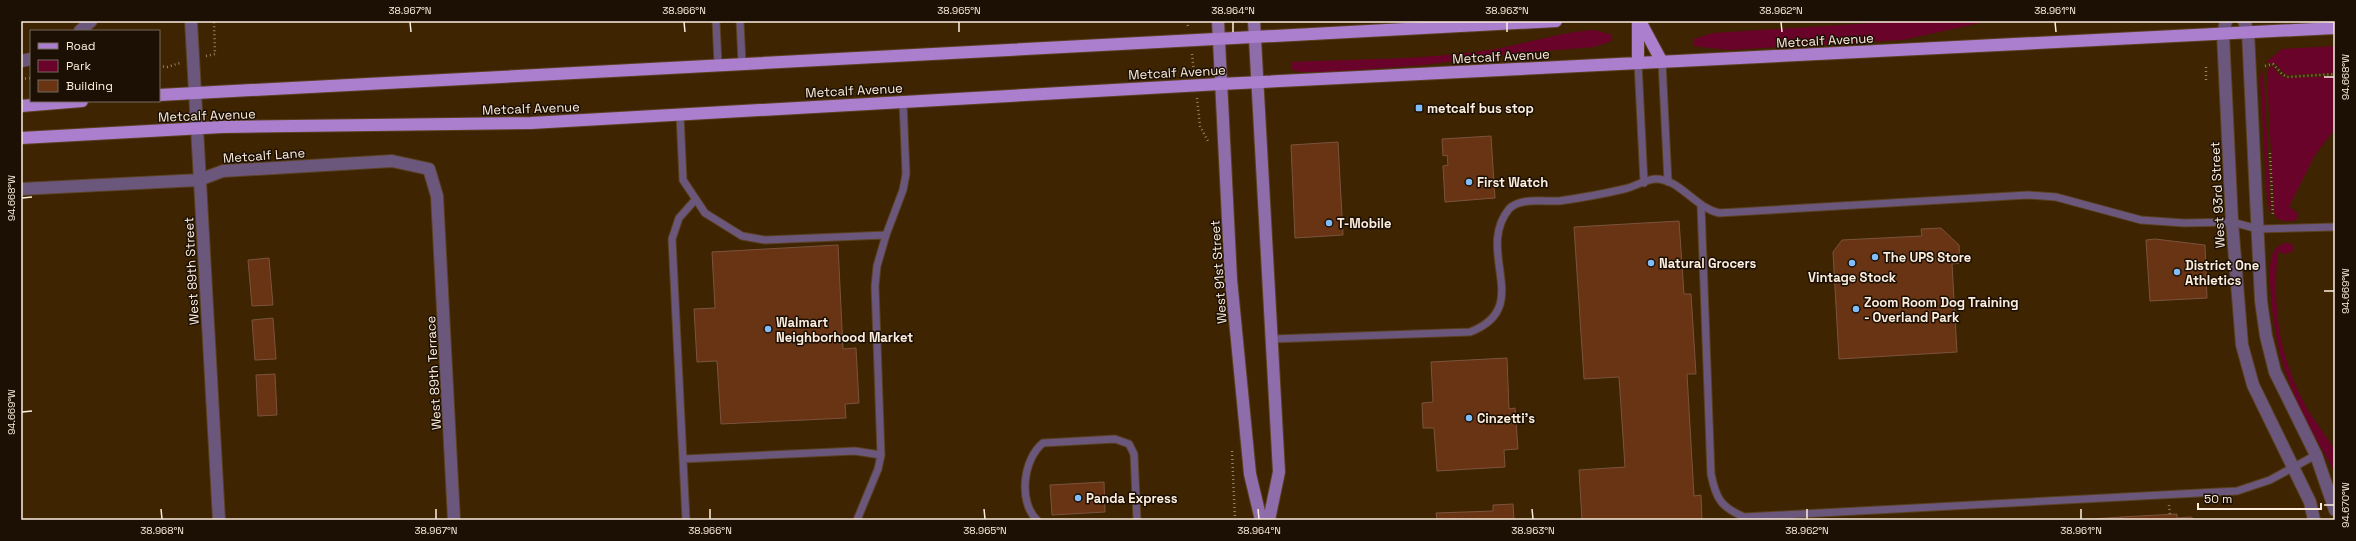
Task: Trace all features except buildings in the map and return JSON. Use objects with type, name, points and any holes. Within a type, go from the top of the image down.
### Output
[{"type":"main road","name":"Metcalf Avenue","points":[[160,95],[718,64],[1219,39],[1463,23],[1556,21]]},
{"type":"main road","points":[[1639,21],[1662,62]]},
{"type":"main road","points":[[1638,63],[1639,21]]},
{"type":"main road","name":"Metcalf Avenue","points":[[21,138],[196,128],[531,123],[1258,82],[2223,34],[2246,27],[2335,28]]},
{"type":"main road","points":[[21,106],[70,102]]},
{"type":"street","points":[[81,30],[91,21]]},
{"type":"street","name":"West 89th Street","points":[[191,21],[219,520]]},
{"type":"street","name":"West 91st Street","points":[[1218,21],[1220,84],[1232,287],[1250,474],[1261,520]]},
{"type":"street","points":[[1254,21],[1279,472],[1269,520]]},
{"type":"street","name":"West 93rd Street","points":[[2226,21],[2223,34],[2232,222],[2242,345],[2253,385],[2310,502],[2314,520]]},
{"type":"street","points":[[2246,27],[2261,301],[2266,336],[2275,372],[2316,455],[2335,510]]},
{"type":"street","name":"Metcalf Lane","points":[[21,189],[199,180],[223,171],[392,161],[429,169],[437,196],[439,225]]},
{"type":"street","name":"West 89th Terrace","points":[[439,225],[454,520]]},
{"type":"lane","points":[[716,21],[718,64]]},
{"type":"lane","points":[[740,21],[742,63]]},
{"type":"lane","points":[[1662,62],[1668,182]]},
{"type":"lane","points":[[1638,63],[1644,183]]},
{"type":"lane","points":[[857,520],[878,469],[881,455],[875,286],[877,266],[886,235],[903,190],[906,174],[904,102]]},
{"type":"lane","points":[[680,115],[683,180],[705,213],[742,236],[765,240],[886,235]]},
{"type":"lane","points":[[1272,339],[1470,332],[1485,326],[1500,309],[1502,294],[1497,236],[1501,223],[1510,208],[1526,202],[1558,201],[1625,189],[1656,179],[1673,183],[1701,206],[1718,212],[2028,195],[2056,197],[2141,220],[2184,223],[2232,222],[2258,229],[2335,227]]},
{"type":"lane","points":[[686,520],[672,239],[679,218],[695,200]]},
{"type":"lane","points":[[1701,206],[1711,474],[1715,492],[1721,504],[1744,517],[2237,491],[2270,480],[2316,455]]},
{"type":"lane","points":[[1037,520],[1029,511],[1026,502],[1027,475],[1034,450],[1043,443],[1115,439],[1129,444],[1134,454],[1137,520]]},
{"type":"lane","points":[[683,460],[855,451],[881,455]]},
{"type":"lane","points":[[2324,476],[2335,486]]},
{"type":"path","points":[[214,21],[215,54]]},
{"type":"path","points":[[2206,64],[2206,80]]},
{"type":"path","points":[[2265,73],[2265,65],[2273,64],[2282,74],[2287,77],[2335,74]]},
{"type":"path","points":[[160,66],[167,67]]},
{"type":"path","points":[[2270,152],[2273,216]]},
{"type":"green space","points":[[1903,21],[1989,21],[1903,40],[1729,50],[1693,46],[1694,39],[1713,33]]},
{"type":"green space","points":[[1595,30],[1612,35],[1612,41],[1594,47],[1520,53],[1424,65],[1333,72],[1300,72],[1292,70],[1291,62],[1410,58],[1458,54],[1496,49],[1566,33]]},
{"type":"green space","points":[[2335,46],[2335,73],[2288,75],[2283,73],[2276,64],[2266,62],[2282,49]]},
{"type":"green space","points":[[2273,66],[2278,74],[2286,78],[2335,76],[2335,129],[2315,155],[2289,207],[2298,213],[2298,218],[2294,221],[2283,221],[2276,218],[2274,212],[2267,75],[2269,67]]},
{"type":"green space","points":[[2262,69],[2264,79],[2271,213],[2267,202],[2260,80]]},
{"type":"green space","points":[[2285,243],[2292,244],[2294,250],[2286,254],[2278,252],[2276,292],[2277,311],[2283,350],[2296,387],[2305,405],[2335,451],[2335,472],[2298,403],[2289,382],[2276,337],[2272,311],[2270,264],[2275,249],[2279,245]]},
{"type":"place","name":"metcalf bus stop","points":[[1419,108]]},
{"type":"place","name":"First Watch","points":[[1469,182]]},
{"type":"place","name":"T-Mobile","points":[[1329,223]]},
{"type":"place","name":"The UPS Store","points":[[1875,257]]},
{"type":"place","name":"Natural Grocers","points":[[1651,263]]},
{"type":"place","name":"Vintage Stock","points":[[1852,263]]},
{"type":"place","name":"District One Athletics","points":[[2177,272]]},
{"type":"place","name":"Zoom Room Dog Training - Overland Park","points":[[1856,309]]},
{"type":"place","name":"Walmart Neighborhood Market","points":[[768,329]]},
{"type":"place","name":"Cinzetti's","points":[[1469,418]]},
{"type":"place","name":"Panda Express","points":[[1078,498]]}]
